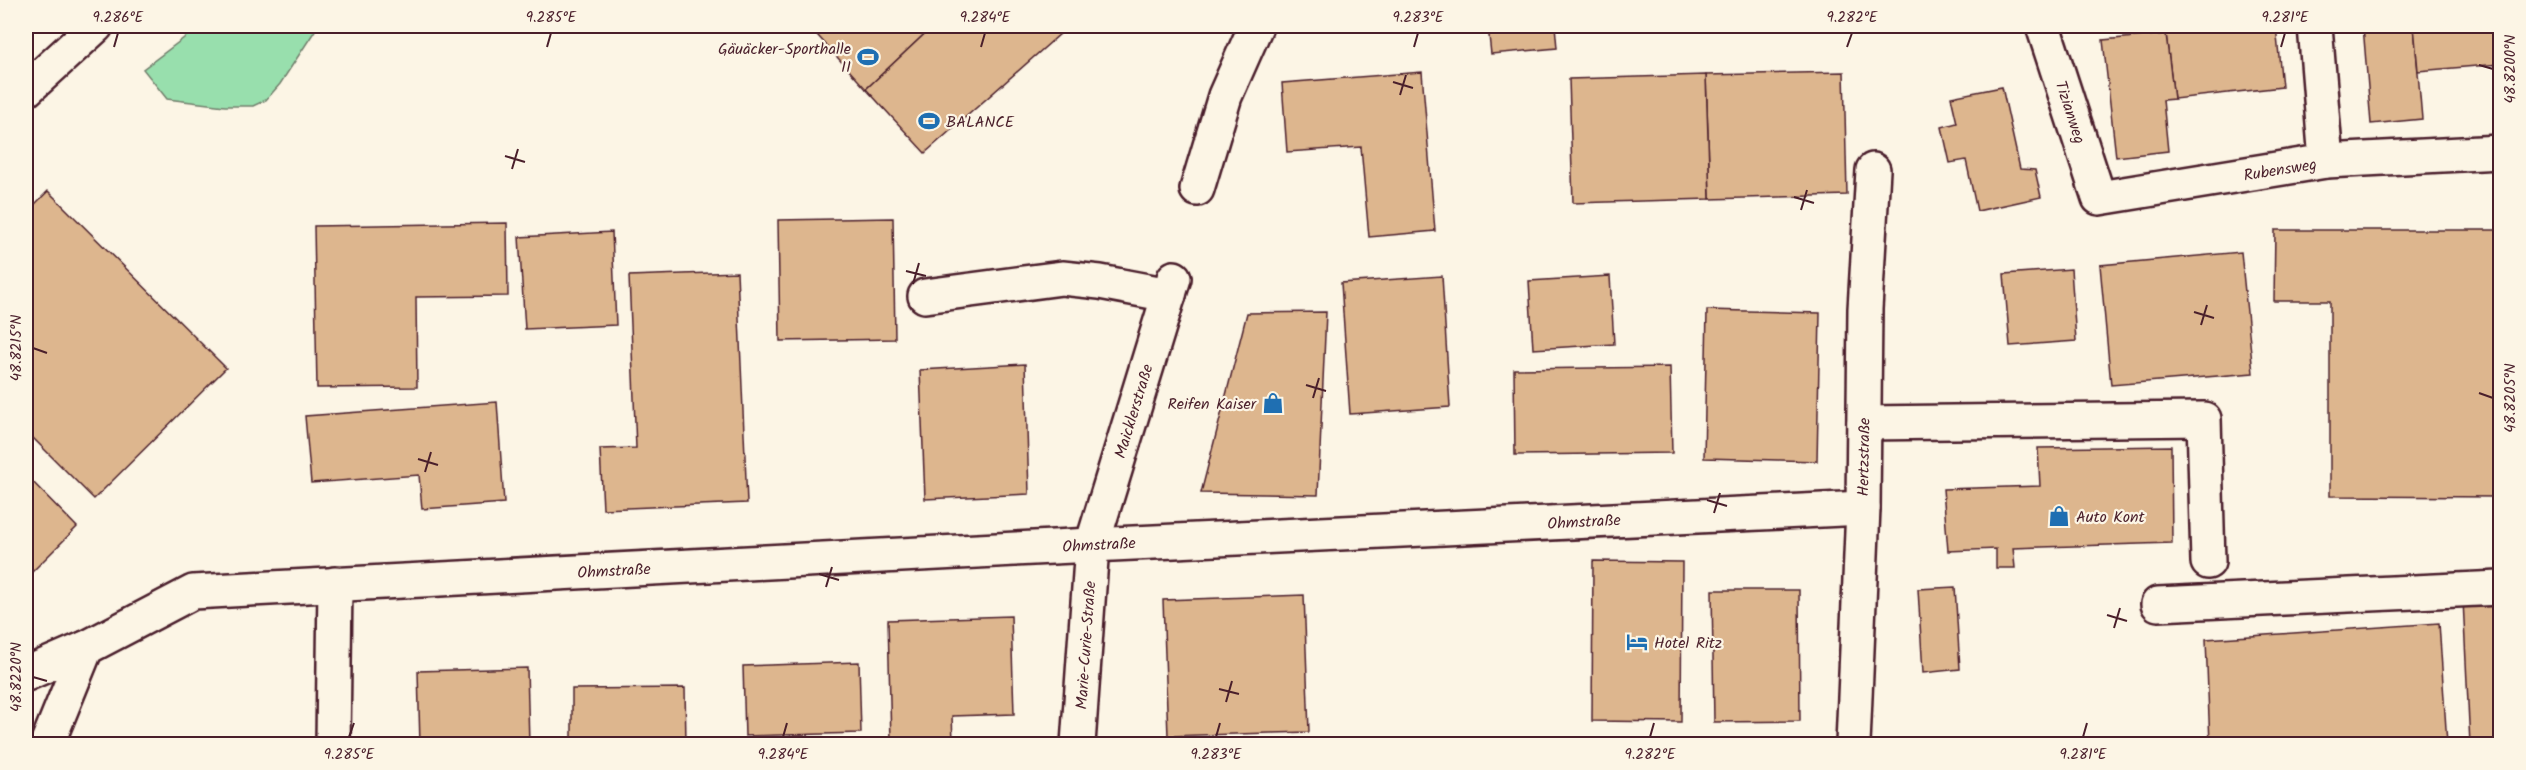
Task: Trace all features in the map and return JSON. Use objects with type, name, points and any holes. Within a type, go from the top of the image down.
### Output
[{"type":"street","points":[[26,90],[96,26]]},
{"type":"street","points":[[1197,189],[1225,96],[1256,26]]},
{"type":"street","name":"Tizianweg","points":[[2043,26],[2098,198]]},
{"type":"street","name":"Rubensweg","points":[[2098,198],[2326,161],[2315,26]]},
{"type":"street","points":[[2326,161],[2500,152]]},
{"type":"street","name":"Hertzstraße","points":[[1853,744],[1863,508],[1865,309],[1873,170]]},
{"type":"street","name":"Maicklerstraße","points":[[925,296],[1062,278],[1171,286],[1092,544]]},
{"type":"street","points":[[1864,423],[2204,419],[2208,562]]},
{"type":"street","name":"Ohmstraße","points":[[26,674],[86,648],[193,592],[1092,544],[1863,508]]},
{"type":"street","name":"Marie-Curie-Straße","points":[[1078,744],[1092,544]]},
{"type":"street","points":[[333,744],[335,584]]},
{"type":"street","points":[[2158,604],[2500,588]]},
{"type":"street","points":[[47,744],[86,648]]},
{"type":"green space","points":[[200,26],[318,26],[280,84],[266,100],[253,106],[225,106],[167,99],[143,69]]},
{"type":"building","name":"Gäuäcker-Sporthalle II","points":[[809,26],[933,26],[866,89]]},
{"type":"building","name":"BALANCE","points":[[933,26],[1069,26],[925,153],[866,89]]},
{"type":"building","points":[[1488,26],[1555,26],[1557,48],[1491,54]]},
{"type":"building","points":[[2239,26],[2276,26],[2282,87],[2174,99],[2166,34]]},
{"type":"building","points":[[2363,26],[2414,26],[2422,119],[2371,124]]},
{"type":"building","points":[[2414,26],[2500,26],[2500,64],[2418,71]]},
{"type":"building","points":[[2166,34],[2174,99],[2163,100],[2168,151],[2116,157],[2103,40]]},
{"type":"building","points":[[1422,72],[1435,231],[1369,237],[1361,147],[1287,152],[1282,83]]},
{"type":"building","points":[[1844,72],[1847,195],[1710,199],[1706,75]]},
{"type":"building","points":[[1706,75],[1710,199],[1573,203],[1569,79]]},
{"type":"building","points":[[2002,87],[2020,169],[2035,170],[2041,197],[1977,211],[1966,160],[1950,163],[1942,127],[1957,123],[1951,97]]},
{"type":"building","points":[[48,191],[226,368],[94,499],[26,431],[26,213]]},
{"type":"building","points":[[893,218],[895,339],[780,341],[778,220]]},
{"type":"building","points":[[507,223],[508,296],[416,297],[417,387],[317,388],[314,226]]},
{"type":"building","points":[[2275,230],[2500,230],[2500,497],[2330,496],[2330,301],[2274,301]]},
{"type":"building","points":[[612,232],[616,325],[525,329],[519,237]]},
{"type":"building","points":[[2241,252],[2253,373],[2111,385],[2100,265]]},
{"type":"building","points":[[2071,269],[2076,341],[2010,346],[2004,274]]},
{"type":"building","points":[[737,272],[747,503],[603,509],[600,449],[636,448],[629,276]]},
{"type":"building","points":[[1442,276],[1450,407],[1350,414],[1341,283]]},
{"type":"building","points":[[1610,276],[1614,344],[1533,349],[1529,281]]},
{"type":"building","points":[[1707,310],[1820,313],[1817,461],[1704,458]]},
{"type":"building","name":"Reifen Kaiser","points":[[1326,312],[1318,495],[1201,493],[1247,313]]},
{"type":"building","points":[[1025,364],[1029,494],[925,499],[920,370]]},
{"type":"building","points":[[1670,367],[1672,453],[1515,455],[1514,369]]},
{"type":"building","points":[[497,402],[504,503],[422,509],[419,475],[311,483],[305,416]]},
{"type":"building","name":"Auto Kont","points":[[2171,446],[2172,543],[2013,548],[2015,568],[1996,568],[1996,549],[1948,551],[1943,489],[2040,486],[2038,448]]},
{"type":"building","points":[[26,475],[77,527],[26,578]]},
{"type":"building","name":"Hotel Ritz","points":[[1593,561],[1682,562],[1681,722],[1592,721]]},
{"type":"building","points":[[1955,587],[1960,669],[1923,673],[1918,589]]},
{"type":"building","points":[[1712,590],[1799,590],[1800,721],[1714,722]]},
{"type":"building","points":[[1304,595],[1309,732],[1168,736],[1163,600]]},
{"type":"building","points":[[2500,598],[2500,744],[2470,744],[2463,600]]},
{"type":"building","points":[[1011,616],[1014,714],[952,716],[953,741],[891,742],[888,620]]},
{"type":"building","points":[[2439,623],[2447,744],[2210,744],[2206,639]]},
{"type":"building","points":[[859,662],[861,733],[745,736],[743,666]]},
{"type":"building","points":[[527,668],[529,744],[420,744],[418,671]]},
{"type":"building","points":[[685,688],[686,744],[572,744],[572,689]]},
{"type":"place","name":"Gäuäcker-Sporthalle II","points":[[868,57]]},
{"type":"place","name":"BALANCE","points":[[929,121]]},
{"type":"place","name":"Reifen Kaiser","points":[[1273,403]]},
{"type":"place","name":"Auto Kont","points":[[2059,516]]},
{"type":"place","name":"Hotel Ritz","points":[[1637,642]]}]
